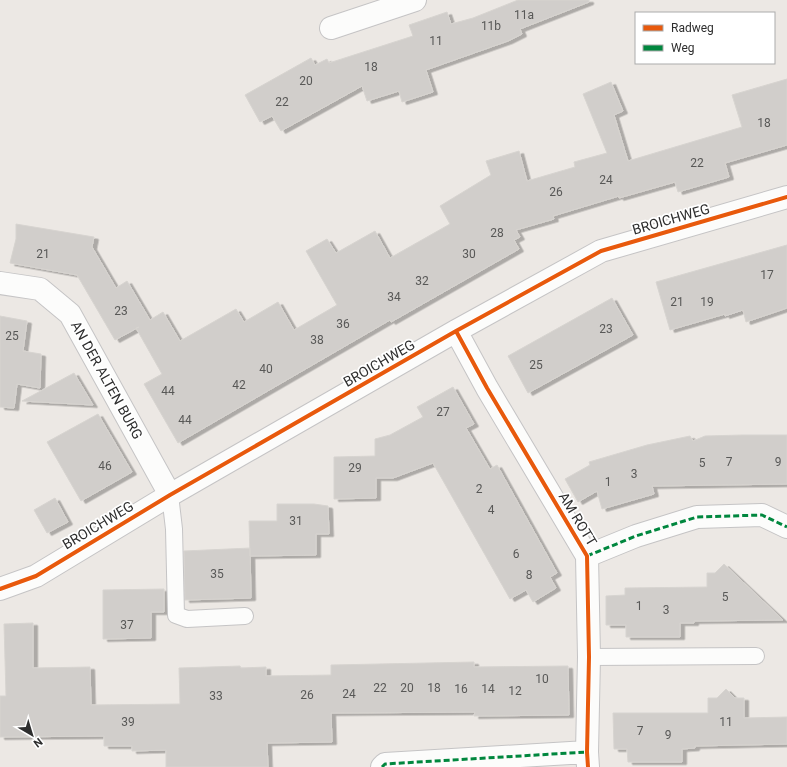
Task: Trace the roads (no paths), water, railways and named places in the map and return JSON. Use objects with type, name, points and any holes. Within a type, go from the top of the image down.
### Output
[{"type":"street","points":[[330,28],[384,5],[415,0]]},
{"type":"street","name":"BROICHWEG","points":[[0,589],[36,576],[170,495],[456,331],[601,251],[787,197]]},
{"type":"street","name":"AN DER ALTEN BURG","points":[[0,283],[40,289],[70,314],[170,495]]},
{"type":"street","name":"AM ROTT","points":[[382,767],[385,764],[588,760],[588,556],[487,388],[456,331]]},
{"type":"street","points":[[588,556],[636,536],[698,517],[762,515],[787,527]]},
{"type":"lane","points":[[170,495],[174,529],[176,615],[187,618],[245,616]]},
{"type":"lane","points":[[589,657],[756,656]]}]
